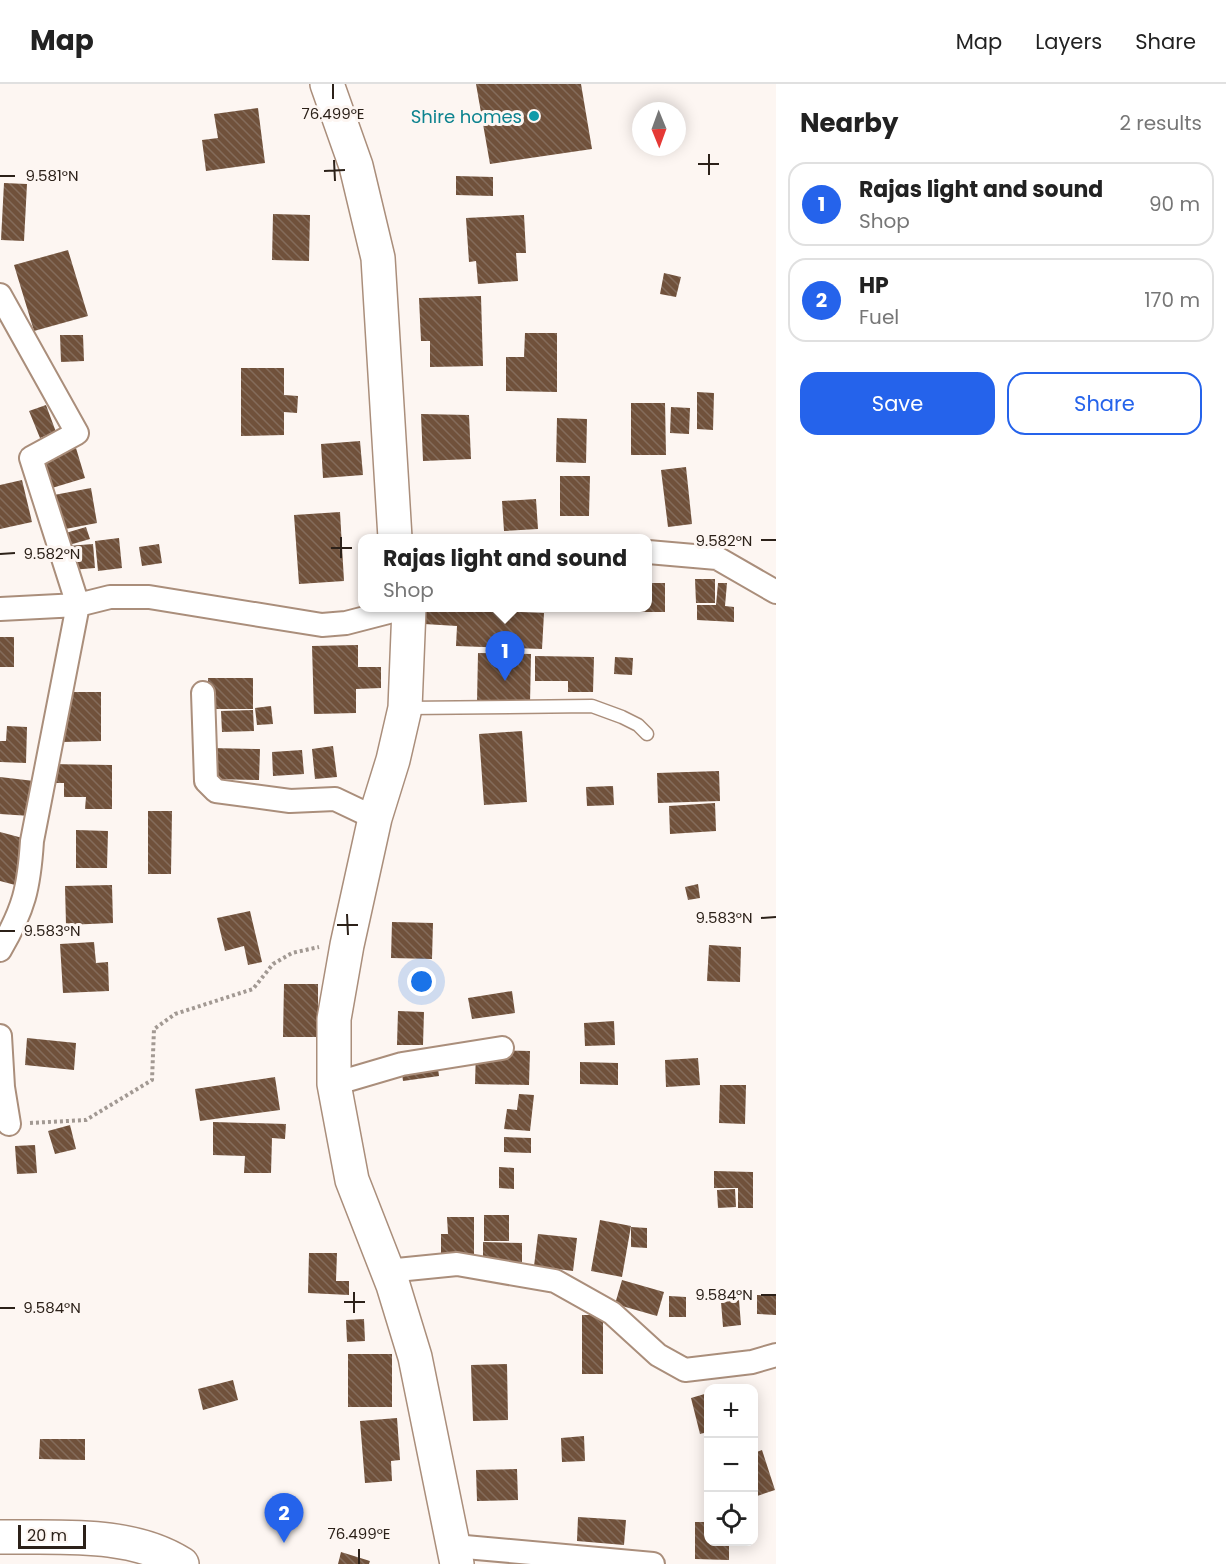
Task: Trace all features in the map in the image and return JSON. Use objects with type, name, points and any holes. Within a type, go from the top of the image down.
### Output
[{"type":"street","points":[[327,84],[356,166],[378,258],[395,534]]},
{"type":"street","points":[[0,295],[77,433],[31,458],[78,605],[32,841],[30,877],[19,917],[0,950]]},
{"type":"street","points":[[652,552],[717,558],[776,592]]},
{"type":"street","points":[[0,609],[78,605],[111,597],[149,597],[322,625],[346,623],[389,612]]},
{"type":"street","points":[[410,612],[405,708],[375,818],[347,945],[334,1019],[334,1084],[352,1180],[387,1271],[415,1357],[455,1555],[653,1564]]},
{"type":"street","points":[[203,693],[206,781],[216,791],[290,801],[335,799],[375,818]]},
{"type":"street","points":[[0,1036],[3,1088],[9,1124]]},
{"type":"street","points":[[334,1084],[402,1064],[502,1048]]},
{"type":"street","points":[[387,1271],[456,1264],[555,1281],[612,1313],[658,1355],[685,1370],[752,1362],[776,1355]]},
{"type":"street","points":[[0,1537],[102,1539],[146,1548],[182,1564]]},
{"type":"lane","points":[[405,708],[592,706],[638,725],[647,734]]},
{"type":"path","points":[[9,1124],[86,1120],[152,1080],[154,1029],[176,1014],[252,989],[273,964],[292,953],[316,947],[347,945]]},
{"type":"building","name":"Shire homes","points":[[476,84],[581,84],[592,149],[490,164]]},
{"type":"building","points":[[258,108],[265,163],[206,171],[202,140],[218,138],[214,114]]},
{"type":"building","points":[[456,176],[493,177],[493,196],[456,195]]},
{"type":"building","points":[[4,183],[27,184],[24,241],[1,240]]},
{"type":"building","points":[[273,214],[310,215],[309,261],[272,260]]},
{"type":"building","points":[[524,215],[526,253],[516,253],[518,281],[478,284],[476,261],[469,262],[466,218]]},
{"type":"building","points":[[68,250],[88,316],[34,331],[14,265]]},
{"type":"building","points":[[664,273],[681,277],[676,297],[660,294]]},
{"type":"building","points":[[481,296],[483,366],[430,367],[430,341],[421,341],[419,298]]},
{"type":"building","points":[[525,333],[557,333],[557,392],[506,391],[506,357],[524,357]]},
{"type":"building","points":[[60,335],[83,335],[84,361],[61,362]]},
{"type":"building","points":[[241,368],[284,368],[284,395],[298,396],[297,413],[284,412],[284,435],[241,436]]},
{"type":"building","points":[[697,392],[714,393],[713,430],[697,429]]},
{"type":"building","points":[[631,403],[665,403],[666,455],[631,455]]},
{"type":"building","points":[[46,405],[56,432],[40,438],[29,411]]},
{"type":"building","points":[[671,407],[690,408],[689,434],[670,433]]},
{"type":"building","points":[[421,414],[469,415],[471,459],[423,461]]},
{"type":"building","points":[[557,418],[587,419],[586,463],[556,462]]},
{"type":"building","points":[[360,441],[363,475],[323,478],[321,444]]},
{"type":"building","points":[[76,448],[85,478],[52,488],[43,458]]},
{"type":"building","points":[[686,467],[692,524],[668,527],[661,470]]},
{"type":"building","points":[[560,476],[590,476],[589,516],[560,516]]},
{"type":"building","points":[[22,480],[32,522],[0,529],[0,485]]},
{"type":"building","points":[[91,488],[97,523],[60,530],[54,495]]},
{"type":"building","points":[[536,499],[538,529],[504,531],[502,501]]},
{"type":"building","points":[[340,512],[344,581],[299,584],[294,515]]},
{"type":"building","points":[[86,527],[90,539],[62,547],[59,535]]},
{"type":"building","points":[[119,538],[122,568],[98,571],[95,541]]},
{"type":"building","points":[[93,544],[95,568],[71,570],[68,546]]},
{"type":"building","points":[[159,544],[162,563],[142,566],[139,547]]},
{"type":"building","points":[[695,579],[715,579],[715,603],[696,603]]},
{"type":"building","points":[[652,583],[665,583],[665,612],[652,612]]},
{"type":"building","points":[[718,583],[727,583],[725,606],[734,607],[734,622],[697,620],[697,605],[716,605]]},
{"type":"building","points":[[425,612],[544,613],[542,649],[456,646],[457,626],[424,624]]},
{"type":"building","points":[[0,637],[14,637],[14,667],[0,667]]},
{"type":"building","points":[[358,645],[358,667],[381,667],[381,688],[356,689],[356,713],[314,714],[312,646]]},
{"type":"building","points":[[478,653],[531,654],[530,704],[477,703]]},
{"type":"building","points":[[535,656],[594,657],[593,692],[568,692],[568,681],[535,681]]},
{"type":"building","points":[[615,657],[633,658],[632,675],[614,674]]},
{"type":"building","points":[[208,678],[253,678],[253,709],[208,709]]},
{"type":"building","points":[[52,692],[101,692],[101,741],[62,742]]},
{"type":"building","points":[[271,706],[273,724],[257,725],[255,708]]},
{"type":"building","points":[[253,710],[254,731],[222,732],[221,711]]},
{"type":"building","points":[[7,726],[27,727],[26,763],[0,762],[0,741],[6,741]]},
{"type":"building","points":[[522,731],[527,802],[484,805],[479,734]]},
{"type":"building","points":[[333,746],[337,777],[315,779],[312,749]]},
{"type":"building","points":[[210,748],[260,749],[259,780],[210,779]]},
{"type":"building","points":[[302,750],[304,774],[273,776],[272,752]]},
{"type":"building","points":[[48,764],[112,765],[112,809],[85,809],[86,797],[64,797],[64,783],[48,783]]},
{"type":"building","points":[[719,771],[720,801],[658,803],[657,773]]},
{"type":"building","points":[[0,777],[34,781],[30,816],[0,814]]},
{"type":"building","points":[[613,786],[614,805],[587,806],[586,787]]},
{"type":"building","points":[[715,803],[716,831],[670,834],[669,806]]},
{"type":"building","points":[[148,811],[172,811],[171,874],[148,874]]},
{"type":"building","points":[[76,830],[108,831],[107,868],[76,868]]},
{"type":"building","points":[[0,832],[30,840],[19,886],[0,881]]},
{"type":"building","points":[[698,884],[700,898],[688,900],[685,887]]},
{"type":"building","points":[[112,885],[113,923],[66,925],[65,886]]},
{"type":"building","points":[[250,911],[262,962],[248,965],[244,946],[225,951],[217,918]]},
{"type":"building","points":[[392,922],[433,923],[432,959],[391,958]]},
{"type":"building","points":[[94,942],[96,963],[108,962],[109,991],[63,993],[60,944]]},
{"type":"building","points":[[709,945],[741,947],[740,982],[707,981]]},
{"type":"building","points":[[284,984],[318,984],[318,1011],[330,1011],[330,1037],[283,1037]]},
{"type":"building","points":[[512,991],[515,1013],[472,1019],[468,998]]},
{"type":"building","points":[[398,1011],[424,1012],[423,1045],[397,1045]]},
{"type":"building","points":[[614,1021],[615,1045],[585,1046],[584,1023]]},
{"type":"building","points":[[27,1038],[76,1043],[74,1070],[25,1065]]},
{"type":"building","points":[[476,1050],[530,1051],[529,1085],[475,1084]]},
{"type":"building","points":[[436,1053],[439,1076],[403,1081],[400,1058]]},
{"type":"building","points":[[698,1058],[700,1085],[666,1087],[665,1060]]},
{"type":"building","points":[[580,1062],[618,1063],[618,1085],[580,1084]]},
{"type":"building","points":[[275,1077],[280,1110],[200,1121],[195,1089]]},
{"type":"building","points":[[720,1085],[746,1085],[745,1124],[719,1123]]},
{"type":"building","points":[[519,1094],[534,1095],[530,1131],[504,1129],[507,1109],[517,1110]]},
{"type":"building","points":[[213,1122],[286,1124],[285,1139],[272,1138],[271,1173],[244,1173],[245,1156],[213,1155]]},
{"type":"building","points":[[70,1125],[76,1149],[55,1154],[48,1131]]},
{"type":"building","points":[[504,1137],[531,1138],[531,1153],[504,1152]]},
{"type":"building","points":[[35,1145],[37,1173],[17,1174],[15,1146]]},
{"type":"building","points":[[499,1167],[514,1168],[514,1189],[499,1188]]},
{"type":"building","points":[[714,1171],[753,1172],[753,1208],[738,1208],[738,1188],[714,1188]]},
{"type":"building","points":[[735,1189],[736,1207],[718,1208],[717,1190]]},
{"type":"building","points":[[484,1215],[509,1215],[509,1241],[484,1241]]},
{"type":"building","points":[[447,1217],[474,1217],[474,1255],[441,1256],[441,1234],[448,1234]]},
{"type":"building","points":[[600,1220],[631,1226],[622,1277],[591,1271]]},
{"type":"building","points":[[631,1227],[647,1228],[647,1248],[631,1247]]},
{"type":"building","points":[[538,1234],[577,1238],[573,1271],[534,1266]]},
{"type":"building","points":[[483,1242],[522,1243],[522,1262],[483,1261]]},
{"type":"building","points":[[309,1253],[337,1253],[336,1281],[349,1281],[349,1295],[308,1293]]},
{"type":"building","points":[[622,1280],[664,1292],[657,1316],[615,1304]]},
{"type":"building","points":[[757,1295],[776,1296],[776,1315],[757,1314]]},
{"type":"building","points":[[669,1296],[686,1297],[686,1317],[669,1317]]},
{"type":"building","points":[[739,1300],[741,1325],[723,1327],[721,1302]]},
{"type":"building","points":[[582,1315],[603,1315],[603,1374],[582,1374]]},
{"type":"building","points":[[364,1319],[365,1341],[347,1342],[346,1320]]},
{"type":"building","points":[[348,1354],[392,1354],[392,1407],[348,1407]]},
{"type":"building","points":[[507,1364],[508,1420],[473,1421],[471,1365]]},
{"type":"building","points":[[233,1380],[238,1400],[203,1410],[198,1389]]},
{"type":"building","points":[[704,1394],[704,1433],[700,1434],[691,1398]]},
{"type":"building","points":[[397,1418],[400,1460],[391,1461],[392,1481],[365,1483],[360,1421]]},
{"type":"building","points":[[584,1436],[585,1461],[562,1462],[561,1438]]},
{"type":"building","points":[[40,1439],[85,1439],[85,1460],[39,1459]]},
{"type":"building","points":[[762,1450],[775,1490],[758,1496],[758,1492],[758,1452]]},
{"type":"building","points":[[517,1469],[518,1500],[477,1501],[476,1470]]},
{"type":"building","points":[[578,1517],[626,1520],[624,1545],[577,1541]]},
{"type":"building","points":[[695,1522],[704,1522],[704,1546],[729,1546],[729,1560],[695,1559]]},
{"type":"building","points":[[341,1552],[370,1561],[369,1564],[338,1564]]},
{"type":"place","name":"Shire homes","points":[[534,116]]},
{"type":"place","name":"Rajas light and sound","points":[[505,681]]},
{"type":"place","name":"HP","points":[[284,1543]]}]
